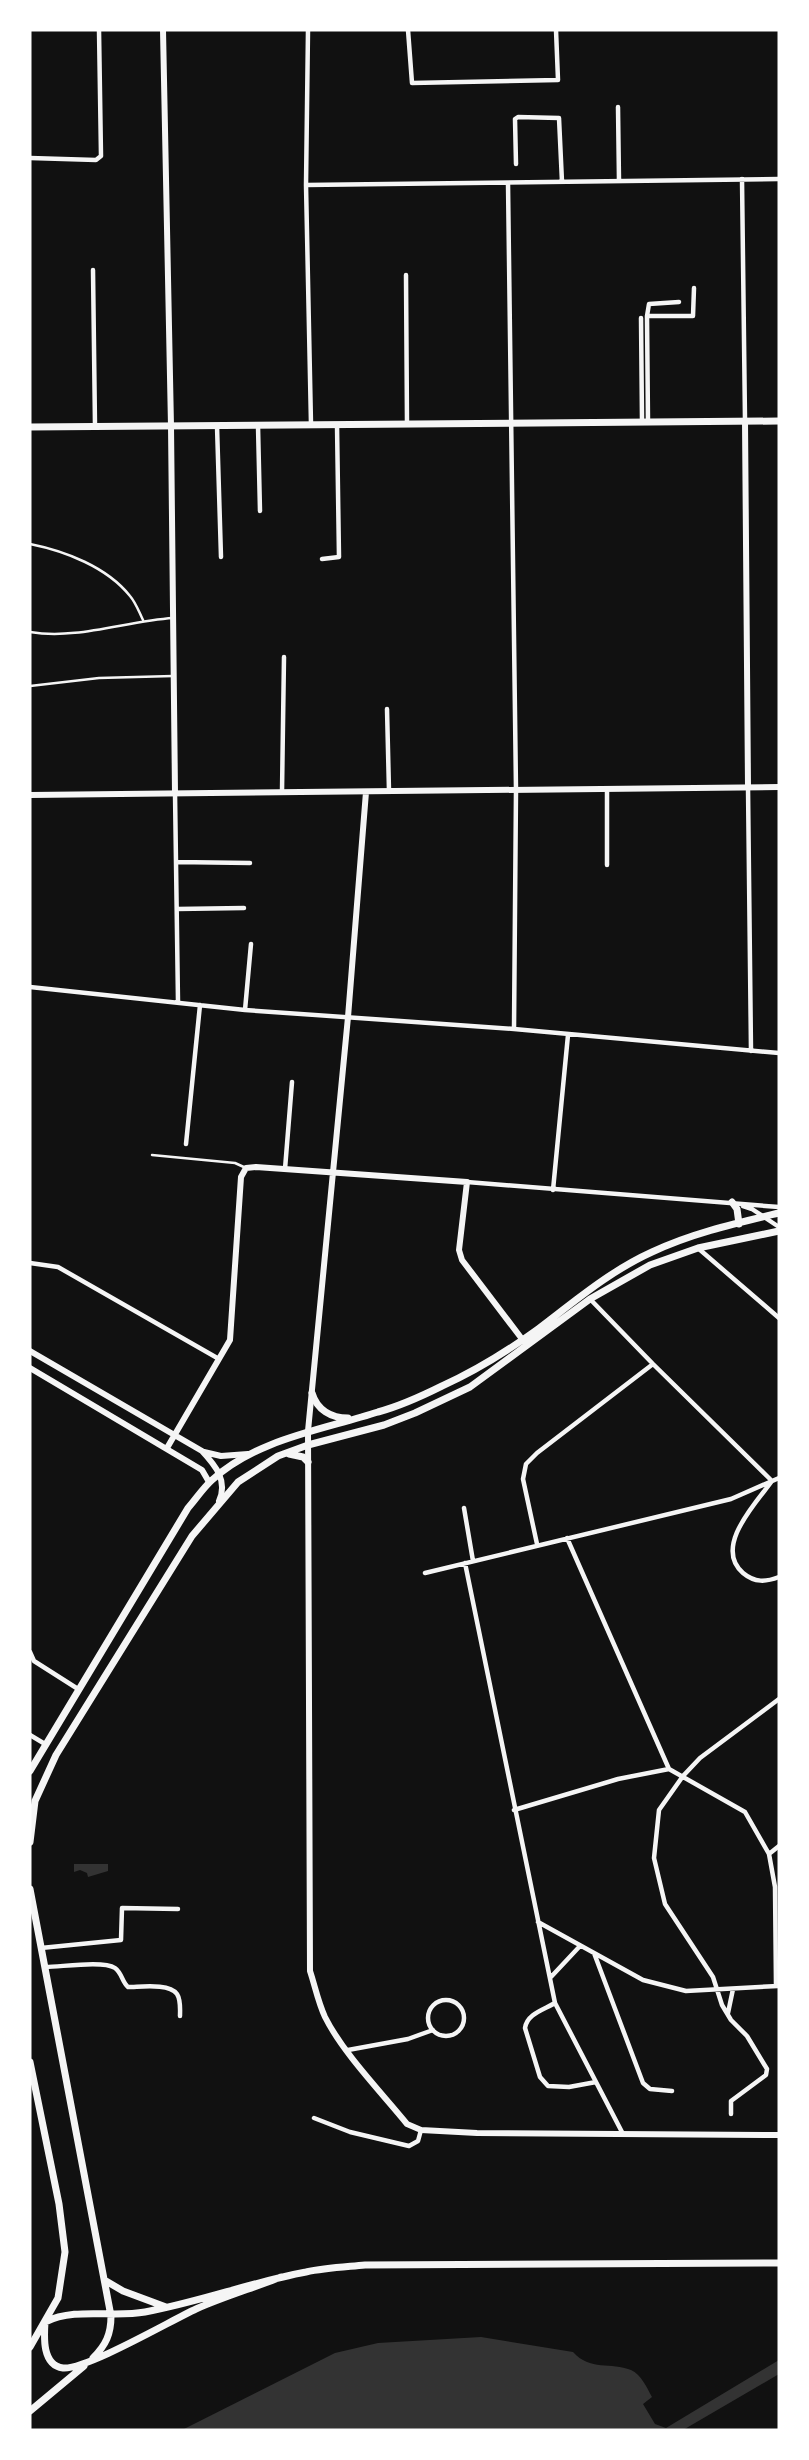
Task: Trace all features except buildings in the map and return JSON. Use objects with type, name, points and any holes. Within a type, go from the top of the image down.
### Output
[{"type":"main road","points":[[30,427],[779,421]]},
{"type":"main road","points":[[732,1202],[737,1209],[739,1224]]},
{"type":"main road","points":[[30,1771],[188,1508],[220,1473],[253,1454],[308,1431],[410,1401],[443,1386],[522,1339],[584,1292],[651,1252],[683,1239],[779,1213]]},
{"type":"main road","points":[[30,1842],[36,1801],[56,1755],[177,1558],[218,1503],[238,1482],[278,1456],[415,1413],[470,1387],[590,1299],[650,1265],[698,1248],[779,1229]]},
{"type":"main road","points":[[511,1358],[522,1339]]},
{"type":"main road","points":[[312,1392],[314,1401],[325,1413],[340,1418],[356,1418]]},
{"type":"main road","points":[[278,1456],[297,1454],[308,1462]]},
{"type":"main road","points":[[30,1889],[111,2316],[111,2330],[107,2340],[89,2362],[30,2411]]},
{"type":"main road","points":[[30,2062],[59,2204],[65,2252],[58,2298],[30,2347]]},
{"type":"main road","points":[[45,2322],[67,2314],[129,2315],[281,2277],[365,2265],[779,2263]]},
{"type":"main road","points":[[45,2322],[45,2344],[52,2362],[63,2368],[89,2362],[197,2309],[281,2277]]},
{"type":"main road","points":[[106,2281],[132,2295],[167,2307]]},
{"type":"street","points":[[30,158],[100,158],[99,30]]},
{"type":"street","points":[[163,30],[171,426],[177,1002]]},
{"type":"street","points":[[308,30],[306,185],[311,425]]},
{"type":"street","points":[[408,30],[412,83],[558,80],[556,30]]},
{"type":"street","points":[[618,107],[619,181]]},
{"type":"street","points":[[516,164],[515,119],[559,118],[562,182]]},
{"type":"street","points":[[306,185],[779,178]]},
{"type":"street","points":[[742,179],[751,1051]]},
{"type":"street","points":[[508,183],[516,790],[514,1029]]},
{"type":"street","points":[[93,270],[96,427]]},
{"type":"street","points":[[407,275],[407,425]]},
{"type":"street","points":[[644,317],[693,316],[694,288]]},
{"type":"street","points":[[645,422],[644,317],[649,304],[679,302]]},
{"type":"street","points":[[258,425],[260,511]]},
{"type":"street","points":[[322,559],[339,557],[337,425]]},
{"type":"street","points":[[217,426],[221,557]]},
{"type":"street","points":[[282,792],[284,657]]},
{"type":"street","points":[[387,709],[388,792]]},
{"type":"street","points":[[30,795],[779,787]]},
{"type":"street","points":[[607,789],[607,865]]},
{"type":"street","points":[[366,792],[348,1017],[308,1431],[310,1970],[326,2020],[407,2124],[421,2130],[477,2133],[779,2135]]},
{"type":"street","points":[[176,862],[250,863]]},
{"type":"street","points":[[177,908],[244,908]]},
{"type":"street","points":[[245,1010],[251,944]]},
{"type":"street","points":[[30,987],[245,1010],[514,1029],[779,1053]]},
{"type":"street","points":[[186,1144],[200,1005]]},
{"type":"street","points":[[554,1190],[568,1035]]},
{"type":"street","points":[[285,1169],[292,1082]]},
{"type":"street","points":[[167,1448],[230,1340],[242,1177],[246,1168],[333,1172],[779,1207]]},
{"type":"street","points":[[467,1182],[459,1250],[462,1261],[522,1339]]},
{"type":"street","points":[[732,1202],[752,1209],[779,1229]]},
{"type":"street","points":[[698,1248],[779,1318]]},
{"type":"street","points":[[30,1264],[58,1267],[219,1359]]},
{"type":"street","points":[[590,1299],[772,1481]]},
{"type":"street","points":[[30,1351],[202,1451],[221,1456],[253,1454]]},
{"type":"street","points":[[537,1545],[523,1479],[526,1464],[537,1452],[653,1364]]},
{"type":"street","points":[[30,1368],[202,1470],[209,1482]]},
{"type":"street","points":[[202,1451],[220,1473],[223,1487],[218,1503]]},
{"type":"street","points":[[425,1573],[731,1499],[779,1478]]},
{"type":"street","points":[[772,1481],[739,1527],[732,1542],[734,1559],[740,1571],[751,1579],[765,1582],[779,1577]]},
{"type":"street","points":[[464,1508],[473,1561]]},
{"type":"street","points":[[537,1922],[643,1980],[686,1992],[778,1986],[775,1888],[769,1854],[745,1812],[670,1769],[567,1538]]},
{"type":"street","points":[[466,1563],[555,2003],[623,2134]]},
{"type":"street","points":[[30,1652],[34,1661],[78,1689]]},
{"type":"street","points":[[731,2114],[731,2101],[766,2076],[767,2069],[747,2036],[728,2014],[713,1977],[666,1904],[654,1858],[659,1810],[683,1776],[700,1758],[779,1699]]},
{"type":"street","points":[[30,1735],[45,1744]]},
{"type":"street","points":[[514,1810],[618,1779],[670,1769]]},
{"type":"street","points":[[769,1854],[779,1846]]},
{"type":"street","points":[[40,1948],[121,1940],[122,1908],[178,1909]]},
{"type":"street","points":[[550,1979],[580,1946]]},
{"type":"street","points":[[594,1953],[643,2082],[650,2089],[672,2091]]},
{"type":"street","points":[[44,1967],[110,1966],[120,1973],[128,1987],[169,1989],[175,1992],[179,1997],[180,2016]]},
{"type":"street","points":[[728,2014],[733,1989]]},
{"type":"street","points":[[348,2050],[408,2039],[433,2030],[444,2035],[455,2034],[463,2025],[461,2008],[447,2000],[436,2004],[429,2019],[433,2030]]},
{"type":"street","points":[[555,2003],[526,2022],[525,2028],[540,2077],[548,2086],[569,2087],[596,2082]]},
{"type":"street","points":[[314,2118],[350,2132],[409,2146],[418,2141],[421,2130]]},
{"type":"lane","points":[[30,544],[72,557],[105,573],[132,598],[143,620]]},
{"type":"lane","points":[[30,632],[62,635],[143,620],[173,618]]},
{"type":"lane","points":[[30,686],[99,678],[173,676]]},
{"type":"lane","points":[[152,1154],[235,1163],[246,1168]]},
{"type":"shaded area","points":[[74,1864],[108,1864],[108,1871],[88,1877],[87,1873],[80,1870],[74,1872]]},
{"type":"shaded area","points":[[481,2337],[573,2352],[586,2362],[631,2370],[641,2378],[652,2397],[643,2404],[655,2424],[666,2428],[779,2360],[779,2374],[683,2430],[182,2430],[335,2353],[378,2343]]}]
